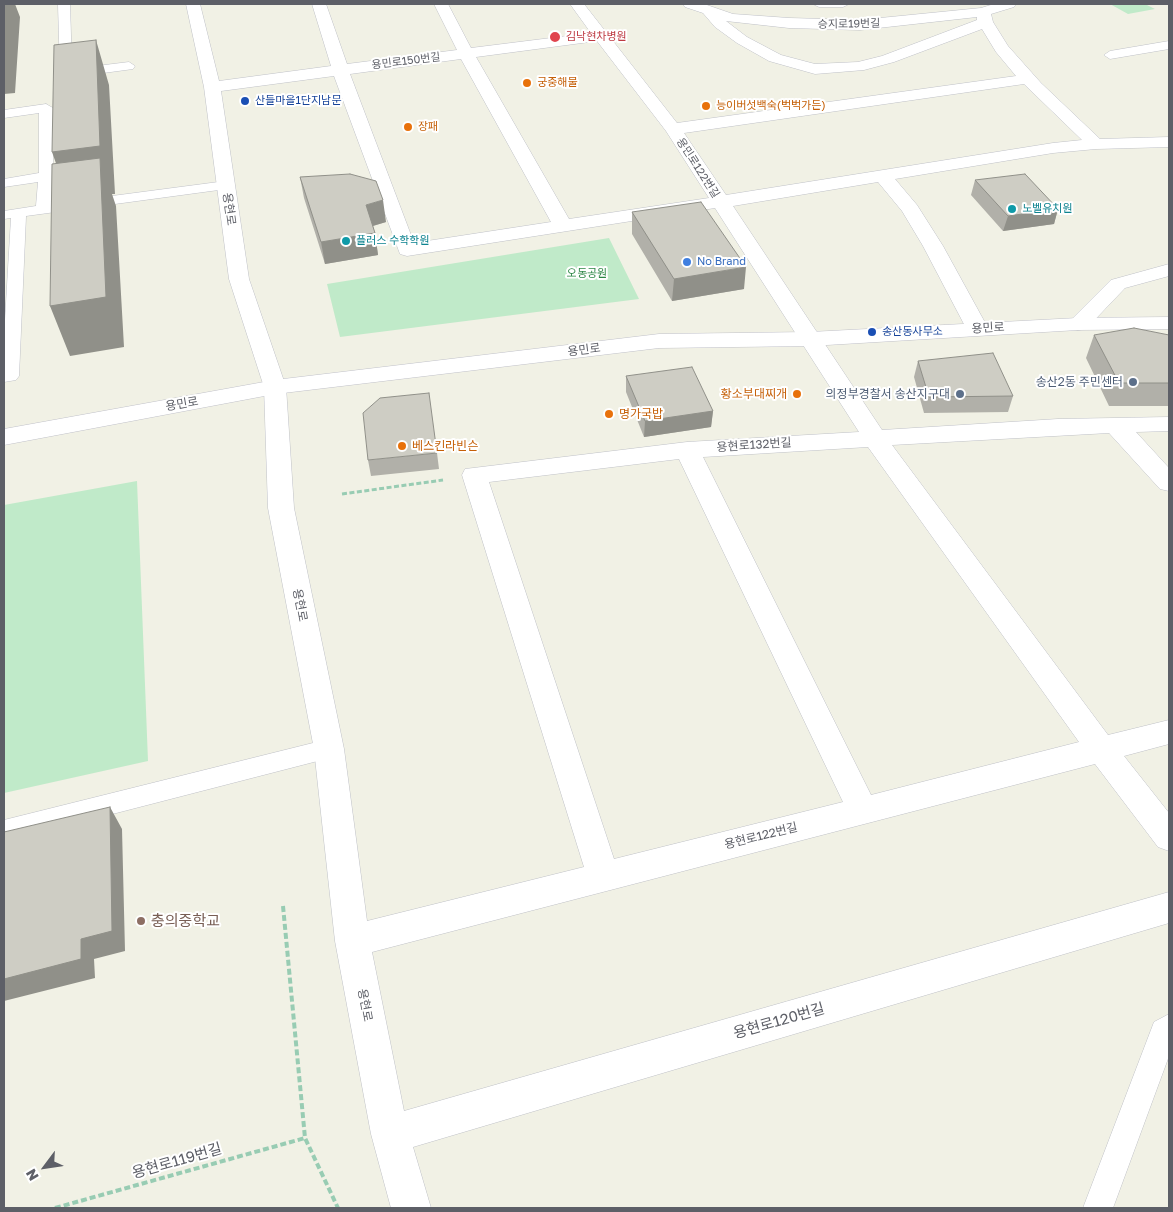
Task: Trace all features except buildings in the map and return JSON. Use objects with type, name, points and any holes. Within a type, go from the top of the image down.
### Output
[{"type":"street","name":"용현로","points":[[193,4],[212,87],[238,279],[276,387],[281,508],[329,749],[352,941],[390,1134],[411,1208]]},
{"type":"street","points":[[319,4],[340,69],[407,250],[1053,148],[1096,144],[1169,142]]},
{"type":"street","points":[[440,4],[563,226]]},
{"type":"street","name":"용민로122번길","points":[[577,4],[673,129],[874,437],[1102,749],[1169,837]]},
{"type":"street","name":"승지로19번길","points":[[690,4],[740,19],[789,23],[860,25],[984,17],[1009,4]]},
{"type":"street","points":[[708,10],[720,24],[742,40],[775,58],[815,69],[858,67],[888,59],[984,17],[1002,49],[1027,79],[1096,144]]},
{"type":"street","name":"용민로150번길","points":[[212,87],[600,36]]},
{"type":"street","points":[[858,67],[891,98]]},
{"type":"street","points":[[673,129],[1027,79]]},
{"type":"street","points":[[882,176],[910,209],[924,231],[977,328]]},
{"type":"street","points":[[1078,324],[1118,284],[1169,270]]},
{"type":"street","name":"용민로","points":[[4,437],[276,387],[660,341],[810,339],[977,328],[1169,323]]},
{"type":"street","name":"용현로132번길","points":[[474,475],[687,450],[1058,426],[1169,424]]},
{"type":"street","points":[[1115,425],[1169,483]]},
{"type":"street","points":[[687,450],[863,811]]},
{"type":"street","points":[[474,475],[603,875]]},
{"type":"street","name":"용현로122번길","points":[[352,941],[603,875],[863,811],[1169,732]]},
{"type":"street","name":"용현로120번길","points":[[390,1134],[1169,908]]},
{"type":"lane","points":[[64,4],[66,74],[129,66]]},
{"type":"lane","points":[[819,4],[843,4]]},
{"type":"lane","points":[[1110,55],[1169,46]]},
{"type":"lane","points":[[4,114],[46,108],[44,210]]},
{"type":"lane","points":[[4,182],[46,176]]},
{"type":"lane","points":[[4,377],[10,376],[11,214],[226,185]]},
{"type":"lane","points":[[4,831],[329,749]]},
{"type":"lane","points":[[1098,1208],[1164,1032],[1169,1028]]},
{"type":"path","points":[[342,494],[474,475]]},
{"type":"path","points":[[283,906],[305,1138],[338,1208]]},
{"type":"path","name":"용현로119번길","points":[[55,1208],[305,1138]]},
{"type":"green space","points":[[1110,4],[1145,4],[1155,9],[1128,14]]},
{"type":"green space","name":"오동공원","points":[[609,238],[639,299],[340,337],[327,284]]},
{"type":"green space","points":[[137,481],[148,761],[4,793],[4,505]]},
{"type":"place","name":"김낙현차병원","points":[[555,37]]},
{"type":"place","name":"궁중해물","points":[[527,83]]},
{"type":"place","name":"산들마을1단지남문","points":[[245,101]]},
{"type":"place","name":"능이버섯백숙(벅벅가든)","points":[[706,106]]},
{"type":"place","name":"장패","points":[[408,127]]},
{"type":"place","name":"노벨유치원","points":[[1012,209]]},
{"type":"place","name":"플러스 수학학원","points":[[346,241]]},
{"type":"place","name":"No Brand","points":[[687,262]]},
{"type":"place","name":"송산동사무소","points":[[872,332]]},
{"type":"place","name":"송산2동 주민센터","points":[[1133,382]]},
{"type":"place","name":"황소부대찌개","points":[[797,394]]},
{"type":"place","name":"의정부경찰서 송산지구대","points":[[960,394]]},
{"type":"place","name":"명가국밥","points":[[609,414]]},
{"type":"place","name":"베스킨라빈슨","points":[[402,446]]},
{"type":"place","name":"충의중학교","points":[[141,921]]}]
